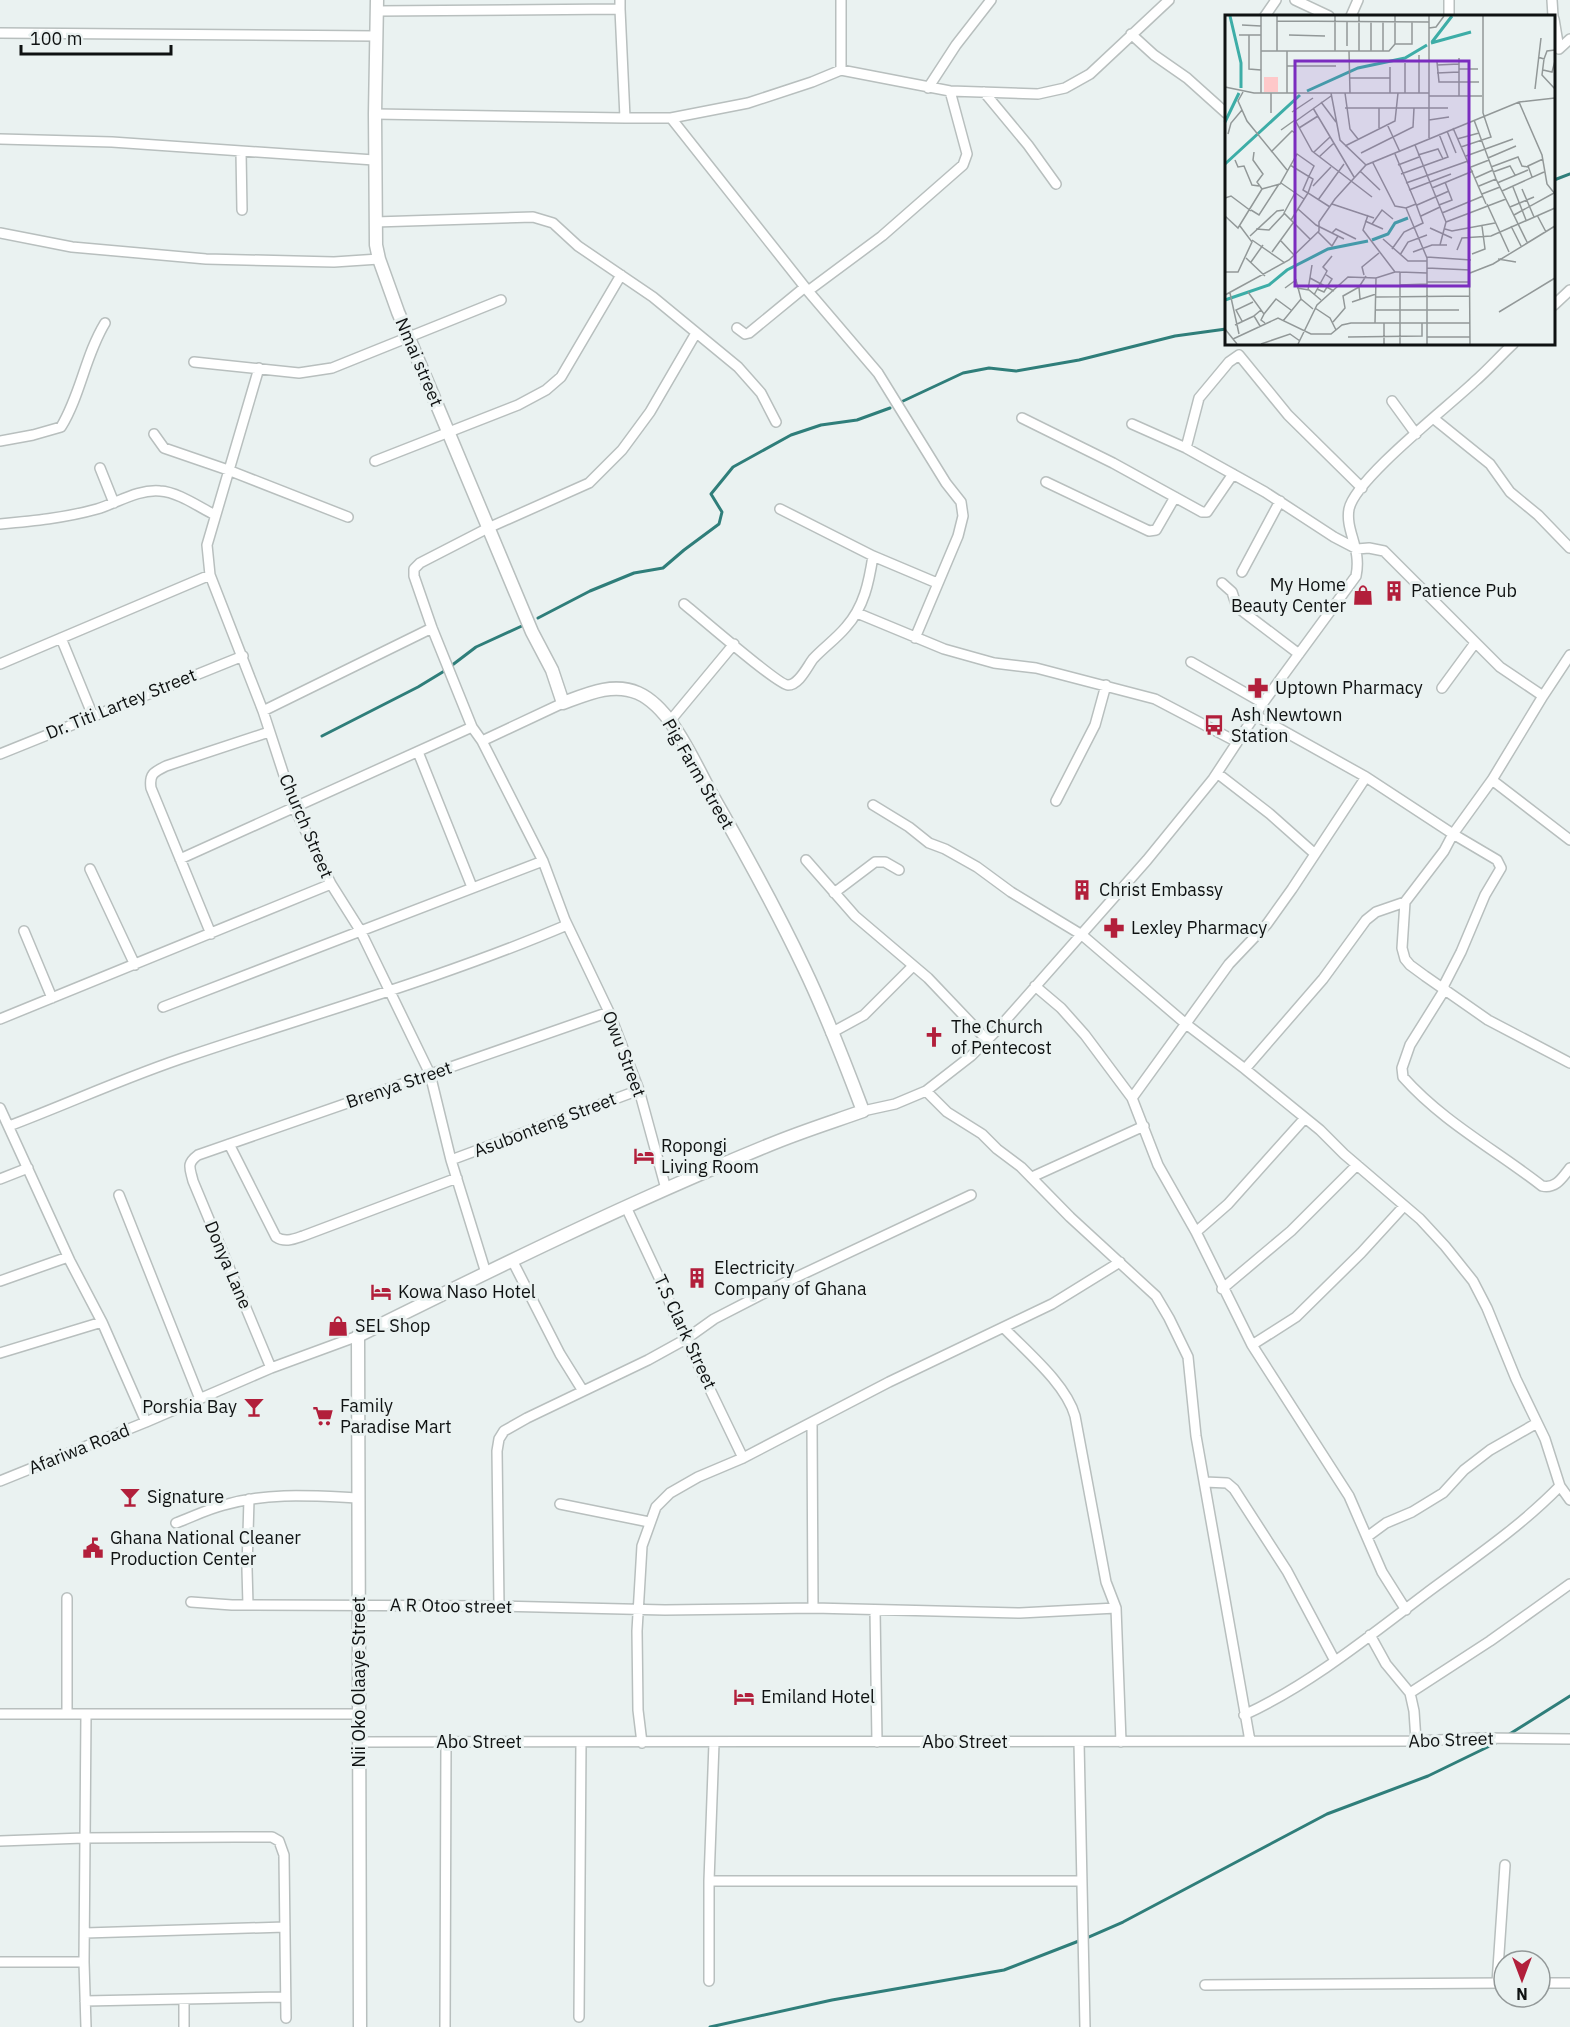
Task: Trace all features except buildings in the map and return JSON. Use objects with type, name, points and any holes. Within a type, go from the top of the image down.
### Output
[{"type":"street","points":[[841,0],[841,70]]},
{"type":"street","points":[[928,88],[956,45],[991,0]]},
{"type":"street","points":[[375,114],[671,118],[748,103],[841,70],[950,91],[1038,94],[1065,88],[1090,74],[1169,0]]},
{"type":"street","points":[[1266,15],[1276,0]]},
{"type":"street","points":[[1295,0],[1327,15]]},
{"type":"street","points":[[1351,15],[1358,0]]},
{"type":"street","points":[[1552,0],[1553,15]]},
{"type":"street","points":[[377,5],[620,5],[625,118]]},
{"type":"street","name":"Nmai street","points":[[377,5],[374,160],[375,222],[379,260],[488,528],[532,632],[552,670],[563,703]]},
{"type":"street","points":[[1555,28],[1559,49],[1570,39]]},
{"type":"street","points":[[0,33],[376,36]]},
{"type":"street","points":[[1131,34],[1154,56],[1187,78],[1225,111]]},
{"type":"street","points":[[737,328],[745,334],[749,333],[806,289],[882,236],[963,165],[967,154],[950,91]]},
{"type":"street","points":[[984,92],[1028,145],[1056,184]]},
{"type":"street","points":[[671,118],[806,289],[878,373],[946,483],[961,502],[963,516],[958,536],[915,638]]},
{"type":"street","points":[[0,139],[111,142],[374,160]]},
{"type":"street","points":[[241,152],[242,210]]},
{"type":"street","points":[[375,222],[533,217],[553,223],[578,246],[652,297],[745,376],[761,393],[776,422]]},
{"type":"street","points":[[0,233],[72,247],[206,259],[334,262],[379,260]]},
{"type":"street","points":[[375,461],[518,405],[546,390],[561,377],[621,275]]},
{"type":"street","points":[[1555,304],[1570,290]]},
{"type":"street","points":[[194,363],[299,373],[332,368],[501,300]]},
{"type":"street","points":[[0,441],[61,427],[89,354],[105,323]]},
{"type":"street","points":[[9,1126],[189,1056],[389,992],[522,944],[567,925],[543,861],[482,741],[472,728],[432,628],[414,576],[414,569],[420,563],[488,528],[589,483],[622,450],[650,412],[696,333]]},
{"type":"street","points":[[358,1336],[512,1260],[666,1189],[771,1144],[863,1111],[896,1104],[926,1092],[971,1056],[1148,860],[1217,773],[1263,703],[1356,576],[1357,549],[1349,521],[1349,507],[1362,488],[1402,445],[1477,380],[1512,345]]},
{"type":"street","points":[[1186,448],[1199,398],[1228,363],[1239,355],[1288,415],[1362,488]]},
{"type":"street","name":"Church Street","points":[[258,368],[207,544],[210,575],[263,711],[295,809],[331,884],[360,930],[430,1074],[451,1160],[486,1273]]},
{"type":"street","points":[[1392,401],[1416,434]]},
{"type":"street","points":[[1022,418],[1113,462],[1202,512],[1207,512],[1233,474]]},
{"type":"street","points":[[1433,418],[1490,464],[1510,492],[1538,515],[1570,548]]},
{"type":"street","points":[[1132,424],[1186,448],[1233,474],[1357,549],[1369,548],[1384,551],[1500,667],[1543,696]]},
{"type":"street","points":[[153,434],[164,448],[228,470],[348,517]]},
{"type":"street","points":[[100,468],[114,503]]},
{"type":"street","points":[[1046,482],[1152,532],[1156,530],[1175,496]]},
{"type":"street","points":[[0,524],[72,515],[114,503],[132,495],[162,491],[215,515]]},
{"type":"street","points":[[1242,572],[1280,501]]},
{"type":"street","points":[[780,509],[873,556],[937,583]]},
{"type":"street","points":[[684,604],[770,676],[788,685],[796,682],[813,659],[847,627],[857,613],[868,585],[873,556]]},
{"type":"street","points":[[0,664],[210,575]]},
{"type":"street","points":[[1222,583],[1232,592],[1237,607],[1299,654]]},
{"type":"street","points":[[857,613],[944,649],[994,663],[1036,668],[1155,699],[1237,742]]},
{"type":"street","points":[[263,711],[432,628]]},
{"type":"street","points":[[61,638],[93,716]]},
{"type":"street","points":[[1442,688],[1475,643]]},
{"type":"street","points":[[670,721],[734,644]]},
{"type":"street","points":[[1245,1069],[1323,979],[1366,920],[1376,912],[1405,902],[1444,851],[1453,834],[1492,780],[1570,655]]},
{"type":"street","name":"Dr. Titi Lartey Street","points":[[0,754],[243,656]]},
{"type":"street","points":[[1191,662],[1263,703]]},
{"type":"street","points":[[1056,801],[1090,735],[1106,685]]},
{"type":"street","name":"Pig Farm Street","points":[[482,741],[563,703],[595,691],[617,688],[637,692],[652,701],[670,721],[805,969],[863,1111]]},
{"type":"street","points":[[1255,715],[1366,777],[1497,860],[1501,868],[1485,895],[1444,988],[1410,1045],[1402,1068],[1403,1077],[1428,1102],[1464,1132],[1542,1186],[1550,1188],[1557,1184],[1570,1168]]},
{"type":"street","points":[[180,859],[472,728]]},
{"type":"street","points":[[211,934],[151,788],[150,778],[153,772],[269,732]]},
{"type":"street","points":[[418,752],[472,887]]},
{"type":"street","points":[[1217,773],[1270,814],[1315,854]]},
{"type":"street","points":[[1132,1098],[1229,964],[1267,924],[1366,777]]},
{"type":"street","points":[[1492,780],[1569,838]]},
{"type":"street","points":[[873,805],[909,827],[929,843],[945,849],[976,867],[1011,892],[1082,935],[1186,1024],[1305,1118],[1446,1246],[1473,1281],[1487,1308],[1552,1459],[1560,1486],[1570,1500]]},
{"type":"street","points":[[806,860],[834,893],[883,942],[928,978],[987,1040]]},
{"type":"street","points":[[163,1007],[543,861]]},
{"type":"street","points":[[834,893],[875,862],[885,862],[899,870]]},
{"type":"street","points":[[90,869],[135,965]]},
{"type":"street","points":[[0,1019],[331,884]]},
{"type":"street","points":[[1405,902],[1402,948],[1405,959],[1410,965],[1488,1020],[1570,1063]]},
{"type":"street","name":"Owu Street","points":[[567,925],[609,1012],[639,1090],[666,1189]]},
{"type":"street","points":[[24,931],[52,998]]},
{"type":"street","points":[[831,1033],[864,1015],[913,966]]},
{"type":"street","points":[[1035,986],[1061,1008],[1079,1028],[1132,1098],[1158,1165],[1196,1232],[1222,1289],[1252,1345],[1349,1496],[1383,1572],[1406,1610]]},
{"type":"street","name":"Brenya Street","points":[[190,1161],[198,1155],[609,1012]]},
{"type":"street","name":"Asubonteng Street","points":[[451,1160],[639,1090]]},
{"type":"street","points":[[926,1092],[947,1112],[982,1134],[997,1149],[1022,1167],[1070,1217],[1156,1296],[1188,1358],[1196,1436],[1250,1741]]},
{"type":"street","points":[[0,1108],[68,1257],[102,1322],[146,1422]]},
{"type":"street","points":[[1196,1232],[1228,1204],[1305,1118]]},
{"type":"street","points":[[1032,1177],[1144,1126]]},
{"type":"street","points":[[229,1144],[276,1237],[280,1240],[303,1236],[457,1178]]},
{"type":"street","name":"Donya Lane","points":[[190,1161],[193,1181],[271,1368]]},
{"type":"street","points":[[1222,1289],[1291,1231],[1357,1165]]},
{"type":"street","points":[[0,1179],[28,1168]]},
{"type":"street","points":[[119,1195],[200,1399]]},
{"type":"street","points":[[499,1606],[497,1451],[504,1431],[648,1360],[686,1339],[714,1319],[786,1282],[971,1195]]},
{"type":"street","points":[[1252,1345],[1296,1317],[1361,1253],[1404,1206]]},
{"type":"street","name":"T.S Clark Street","points":[[626,1207],[743,1458]]},
{"type":"street","points":[[0,1281],[68,1257]]},
{"type":"street","points":[[512,1260],[560,1354],[583,1391]]},
{"type":"street","points":[[642,1743],[638,1710],[638,1610],[642,1546],[656,1507],[670,1493],[698,1477],[743,1458],[898,1378],[1052,1304],[1120,1262]]},
{"type":"street","points":[[0,1353],[102,1322]]},
{"type":"street","points":[[1004,1328],[1060,1387],[1072,1406],[1106,1582],[1116,1608],[1121,1742]]},
{"type":"street","name":"Afariwa Road","points":[[0,1481],[271,1368],[358,1336]]},
{"type":"street","name":"Nii Oko Olaaye Street","points":[[358,1336],[360,2027]]},
{"type":"street","points":[[812,1423],[813,1608]]},
{"type":"street","points":[[1367,1537],[1386,1523],[1412,1512],[1443,1493],[1464,1470],[1490,1450],[1537,1423]]},
{"type":"street","points":[[1204,1482],[1227,1483],[1234,1489],[1287,1571],[1335,1661]]},
{"type":"street","points":[[1244,1715],[1264,1706],[1335,1661],[1406,1610],[1505,1535],[1560,1486]]},
{"type":"street","points":[[177,1523],[224,1505],[249,1499],[296,1496],[358,1498]]},
{"type":"street","points":[[248,1605],[249,1499]]},
{"type":"street","points":[[560,1504],[649,1522]]},
{"type":"street","points":[[1410,1693],[1490,1641],[1570,1584]]},
{"type":"street","points":[[67,1598],[67,1714]]},
{"type":"street","name":"A R Otoo street","points":[[191,1602],[248,1605],[499,1606],[638,1610],[813,1608],[1020,1613],[1116,1608]]},
{"type":"street","points":[[875,1610],[877,1742]]},
{"type":"street","points":[[1370,1635],[1386,1664],[1410,1693],[1416,1741]]},
{"type":"street","points":[[0,1714],[359,1714]]},
{"type":"street","points":[[86,1714],[84,1838],[86,2027]]},
{"type":"street","name":"Abo Street","points":[[359,1742],[1121,1742],[1570,1739]]},
{"type":"street","points":[[445,2027],[446,1742]]},
{"type":"street","points":[[1079,1742],[1085,2027]]},
{"type":"street","points":[[579,2017],[581,1743]]},
{"type":"street","points":[[709,1981],[709,1881],[714,1743]]},
{"type":"street","points":[[0,1841],[272,1837],[279,1841],[284,1856],[286,2018]]},
{"type":"street","points":[[1502,1949],[1505,1865]]},
{"type":"street","points":[[709,1881],[1081,1881]]},
{"type":"street","points":[[85,1933],[285,1927]]},
{"type":"street","points":[[0,1962],[84,1962]]},
{"type":"street","points":[[1205,1985],[1492,1983]]},
{"type":"street","points":[[1552,1983],[1570,1983]]},
{"type":"street","points":[[85,2001],[285,1997]]},
{"type":"street","points":[[184,1999],[184,2027]]},
{"type":"waterway","points":[[1555,180],[1570,174]]},
{"type":"waterway","points":[[901,402],[963,373],[989,368],[1016,371],[1079,360],[1175,336],[1225,329]]},
{"type":"waterway","points":[[538,618],[590,591],[634,573],[663,568],[719,524],[722,512],[711,494],[733,467],[791,435],[821,425],[857,420],[890,408]]},
{"type":"waterway","points":[[451,666],[476,647],[524,625]]},
{"type":"waterway","points":[[322,736],[418,687],[446,670]]},
{"type":"waterway","points":[[1508,1735],[1570,1696]]},
{"type":"waterway","points":[[710,2027],[832,2000],[1004,1970],[1123,1922],[1327,1814],[1428,1776],[1500,1741]]},
{"type":"place","name":"Patience Pub","points":[[1394,591]]},
{"type":"place","name":"My Home Beauty Center","points":[[1363,595]]},
{"type":"place","name":"Uptown Pharmacy","points":[[1258,688]]},
{"type":"place","name":"Ash Newtown Station","points":[[1214,725]]},
{"type":"place","name":"Christ Embassy","points":[[1082,890]]},
{"type":"place","name":"Lexley Pharmacy","points":[[1114,928]]},
{"type":"place","name":"The Church of Pentecost","points":[[934,1037]]},
{"type":"place","name":"Ropongi Living Room","points":[[644,1156]]},
{"type":"place","name":"Electricity Company of Ghana","points":[[697,1278]]},
{"type":"place","name":"Kowa Naso Hotel","points":[[381,1292]]},
{"type":"place","name":"SEL Shop","points":[[338,1326]]},
{"type":"place","name":"Porshia Bay","points":[[254,1407]]},
{"type":"place","name":"Family Paradise Mart","points":[[323,1416]]},
{"type":"place","name":"Signature","points":[[130,1497]]},
{"type":"place","name":"Ghana National Cleaner Production Center","points":[[93,1548]]},
{"type":"place","name":"Emiland Hotel","points":[[744,1697]]}]
